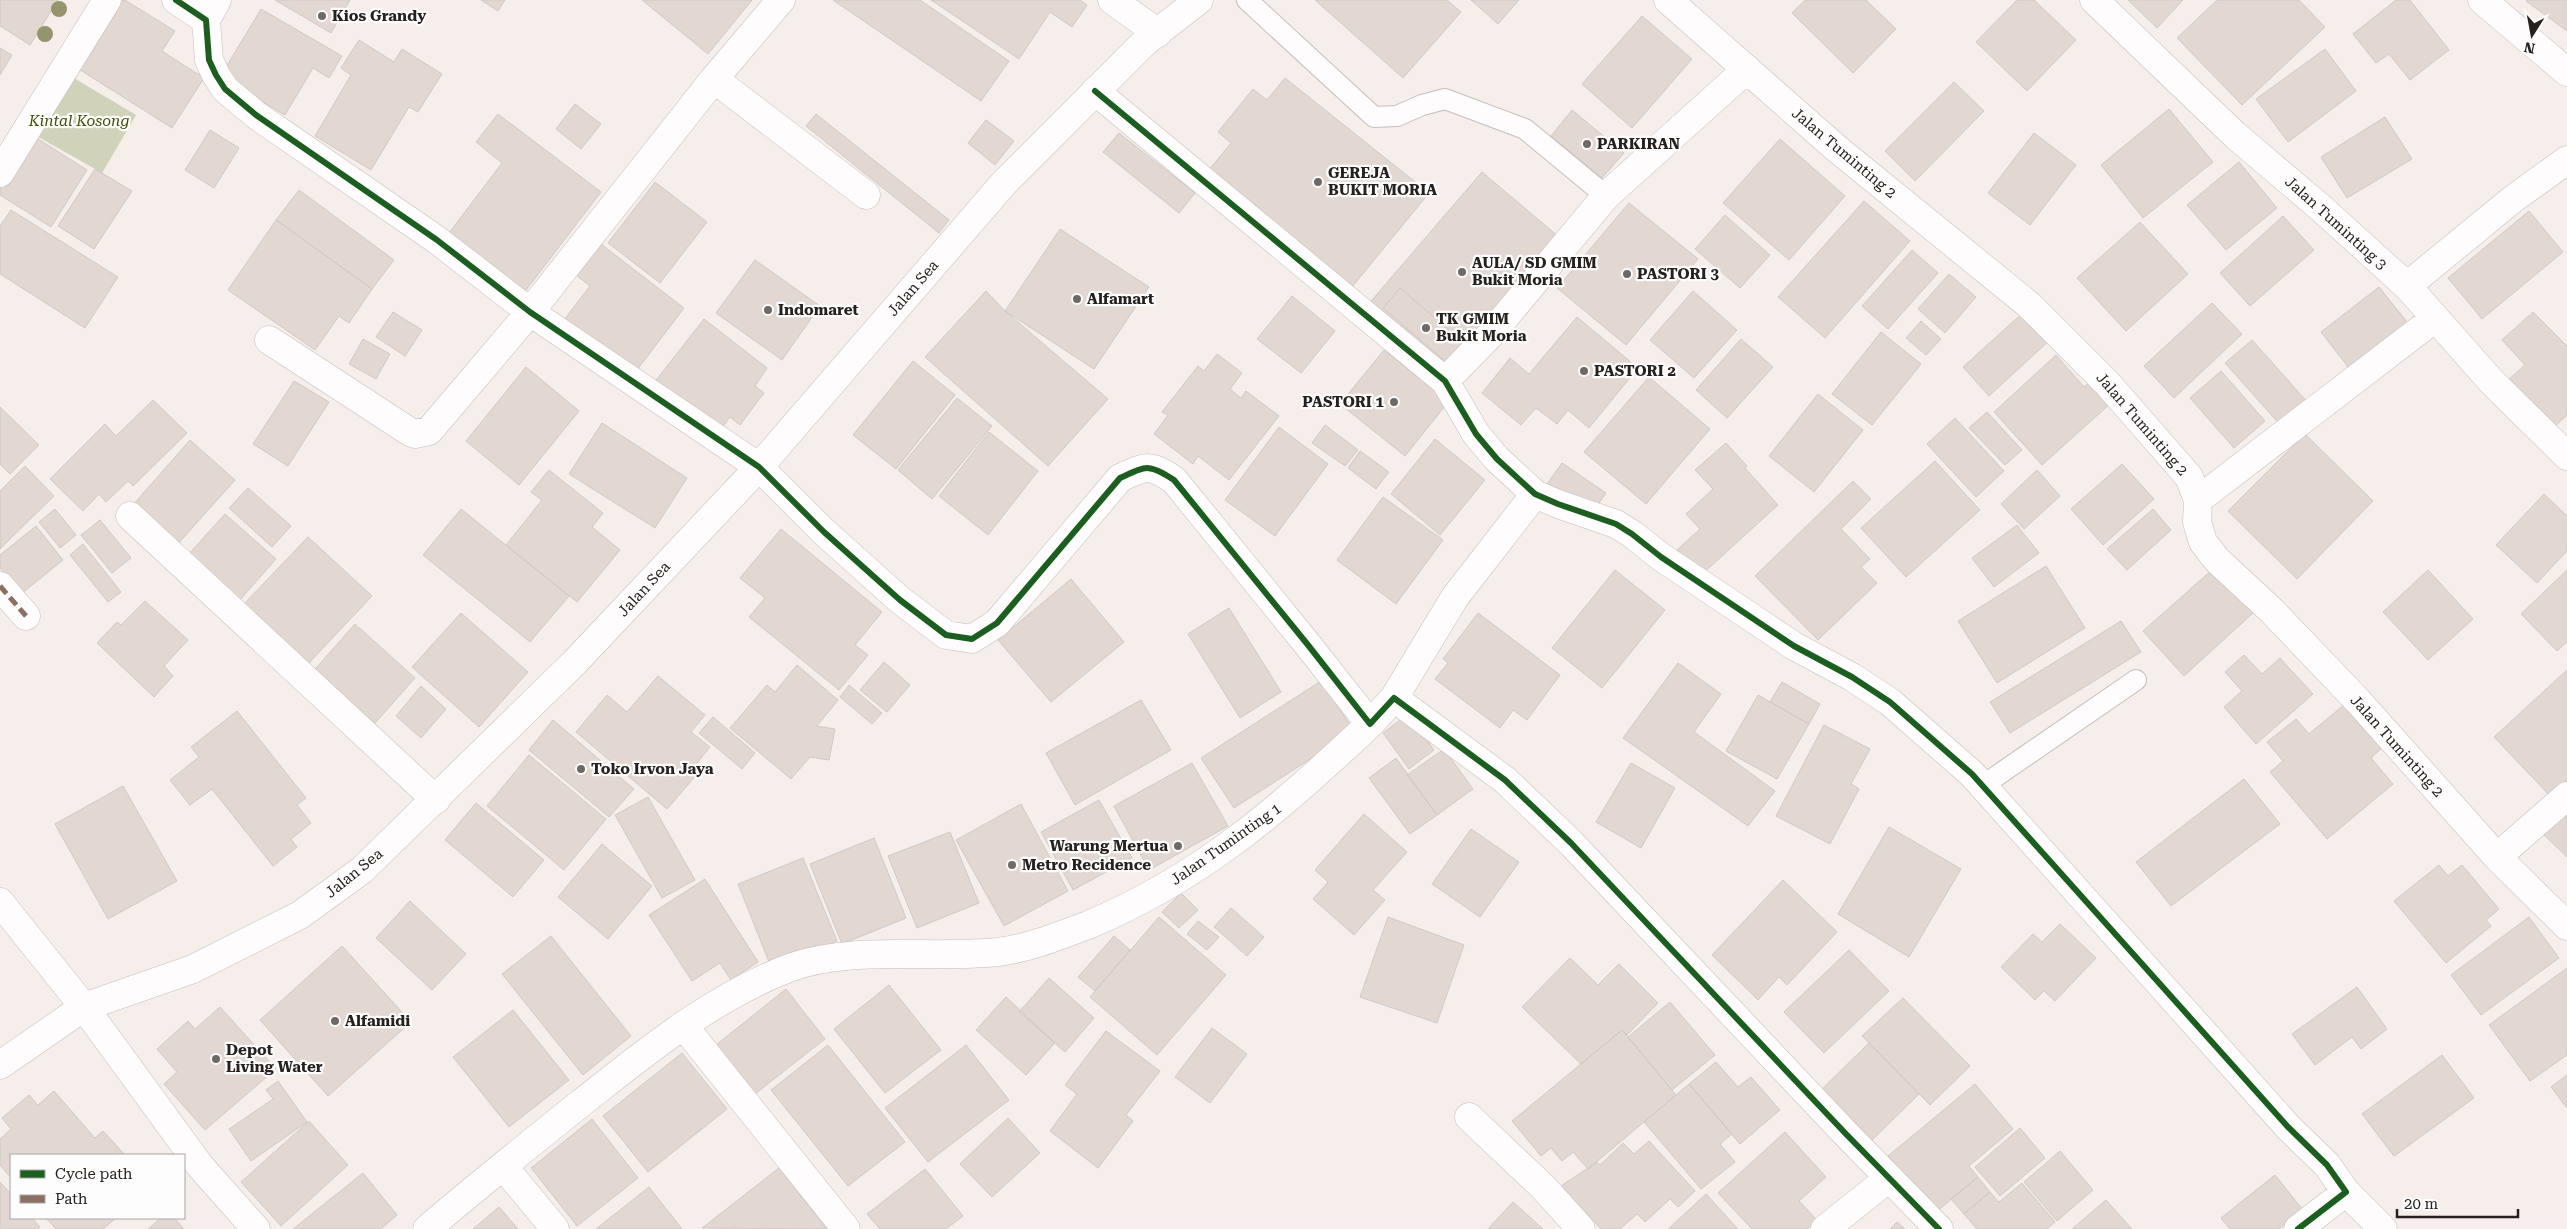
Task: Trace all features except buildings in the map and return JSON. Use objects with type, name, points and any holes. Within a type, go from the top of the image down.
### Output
[{"type":"street","points":[[0,173],[107,0]]},
{"type":"street","points":[[176,0],[211,10],[209,60],[225,89],[256,115],[437,240],[530,312],[759,467],[824,532],[900,600],[946,635],[972,639],[997,623],[1120,478],[1145,466],[1158,469],[1174,480],[1370,724]]},
{"type":"street","points":[[269,340],[410,432],[422,434],[429,431],[530,312],[714,79],[781,0]]},
{"type":"street","points":[[1112,0],[1158,33]]},
{"type":"street","name":"Jalan Sea","points":[[0,1065],[84,1007],[193,969],[300,915],[362,870],[436,800],[575,662],[759,467],[1004,183],[1095,91],[1158,33],[1199,0]]},
{"type":"street","name":"Jalan Tuminting 2","points":[[1668,0],[1836,148],[2029,305],[2070,344],[2172,455],[2189,477],[2198,500],[2197,522],[2203,542],[2217,560],[2272,612],[2358,701],[2497,857],[2567,926]]},
{"type":"street","name":"Jalan Tuminting 3","points":[[2094,0],[2235,135],[2322,209],[2407,286],[2434,319],[2492,382],[2567,456]]},
{"type":"street","points":[[2482,0],[2567,72]]},
{"type":"street","points":[[1446,381],[1490,335],[1606,196],[1747,69]]},
{"type":"street","points":[[714,79],[866,195]]},
{"type":"street","points":[[1095,91],[1446,381],[1476,434],[1497,459],[1535,494],[1616,524],[1794,646],[1852,677],[1890,702],[1972,774],[2288,1127],[2327,1166],[2346,1192],[2383,1229]]},
{"type":"street","points":[[2407,286],[2513,199],[2567,160]]},
{"type":"street","points":[[2198,500],[2434,319]]},
{"type":"street","name":"Jalan Tuminting 1","points":[[427,1229],[503,1166],[683,1025],[744,989],[817,958],[945,956],[1001,951],[1055,938],[1119,912],[1187,876],[1274,812],[1370,724],[1394,698],[1455,597],[1535,494]]},
{"type":"street","points":[[130,516],[436,800]]},
{"type":"street","points":[[0,586],[26,616]]},
{"type":"street","points":[[1394,698],[1505,780],[1572,842],[1889,1178],[1940,1229]]},
{"type":"street","points":[[2497,857],[2567,796]]},
{"type":"street","points":[[0,902],[84,1007],[200,1166],[256,1229]]},
{"type":"street","points":[[683,1025],[846,1229]]},
{"type":"street","points":[[1469,1117],[1543,1187],[1581,1229]]},
{"type":"street","points":[[503,1166],[555,1229]]},
{"type":"street","points":[[1825,1229],[1889,1178]]},
{"type":"street","points":[[2298,1229],[2346,1192]]},
{"type":"lane","points":[[1247,0],[1374,117],[1397,116],[1422,104],[1445,100],[1525,129],[1606,196]]},
{"type":"lane","points":[[1982,786],[2136,680]]},
{"type":"green space","name":"Kintal Kosong","points":[[57,68],[136,115],[102,173],[28,131]]},
{"type":"marked path","points":[[0,586],[26,616]]},
{"type":"cycle path","points":[[176,0],[206,20],[209,60],[216,75],[225,89],[256,115],[437,240],[530,312],[759,467],[824,532],[900,600],[946,635],[972,639],[997,623],[1120,478],[1147,468],[1159,471],[1174,480],[1370,724],[1394,698],[1505,780],[1571,843],[1846,1134],[1939,1229]]},
{"type":"cycle path","points":[[1095,91],[1445,381],[1476,434],[1497,459],[1535,494],[1616,524],[1632,534],[1661,557],[1794,646],[1852,677],[1890,702],[1972,774],[2288,1127],[2327,1165],[2346,1192],[2298,1229]]},
{"type":"place","name":"Kios Grandy","points":[[322,16]]},
{"type":"place","name":"PARKIRAN","points":[[1587,144]]},
{"type":"place","name":"GEREJA BUKIT MORIA","points":[[1318,182]]},
{"type":"place","name":"AULA/ SD GMIM Bukit Moria","points":[[1462,272]]},
{"type":"place","name":"PASTORI 3","points":[[1627,274]]},
{"type":"place","name":"Alfamart","points":[[1077,299]]},
{"type":"place","name":"Indomaret","points":[[768,310]]},
{"type":"place","name":"TK GMIM Bukit Moria","points":[[1426,328]]},
{"type":"place","name":"PASTORI 2","points":[[1584,371]]},
{"type":"place","name":"PASTORI 1","points":[[1394,402]]},
{"type":"place","name":"Toko Irvon Jaya","points":[[581,769]]},
{"type":"place","name":"Warung Mertua","points":[[1178,846]]},
{"type":"place","name":"Metro Recidence","points":[[1012,865]]},
{"type":"place","name":"Alfamidi","points":[[335,1021]]},
{"type":"place","name":"Depot Living Water","points":[[216,1059]]}]
